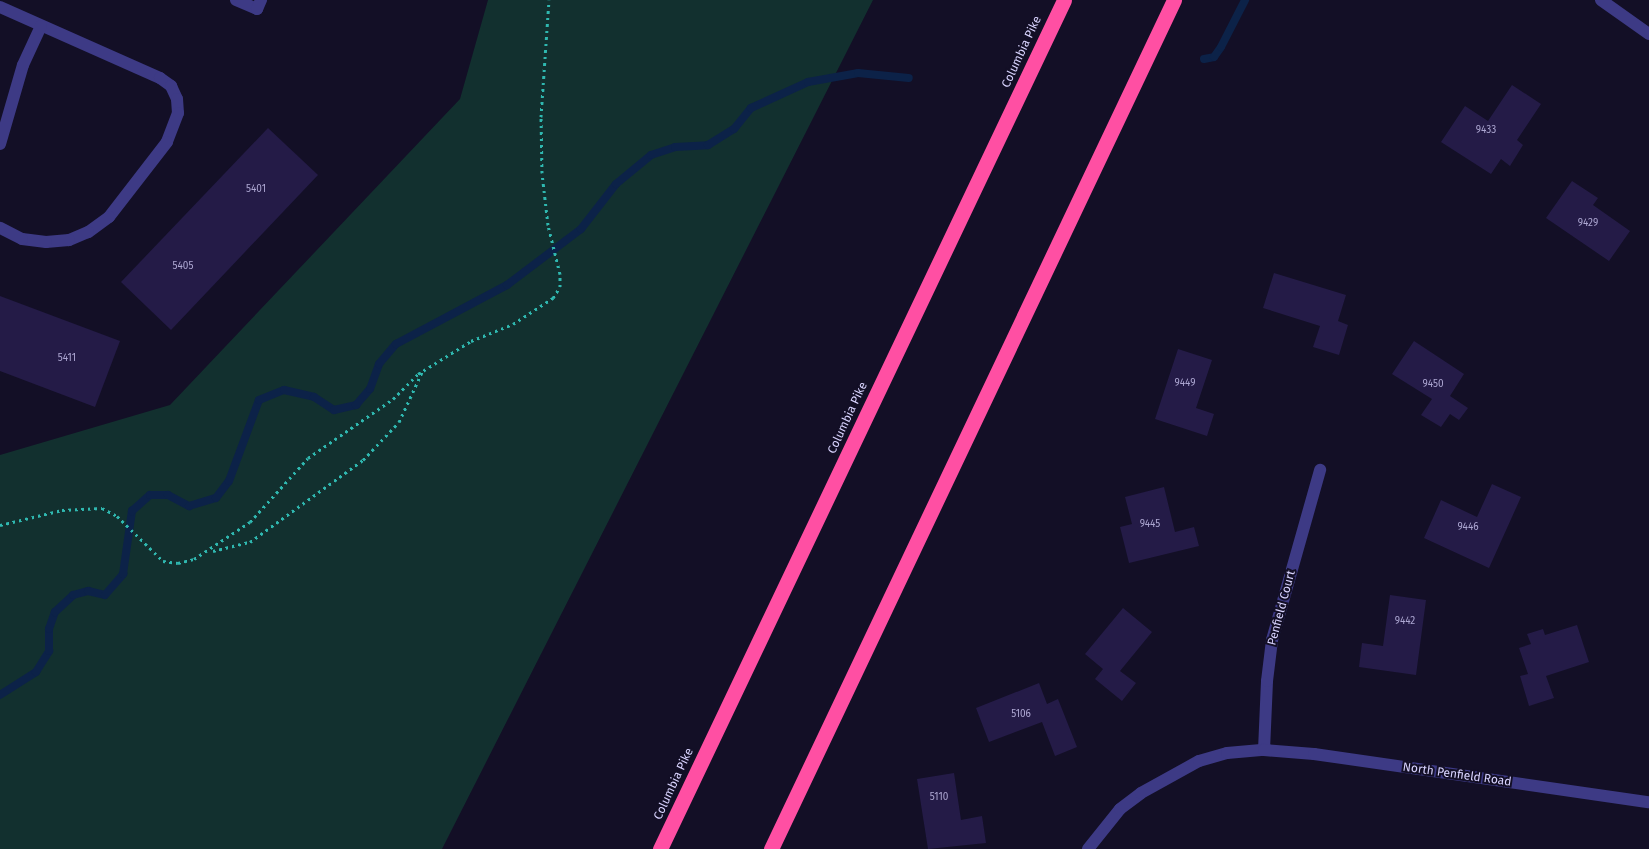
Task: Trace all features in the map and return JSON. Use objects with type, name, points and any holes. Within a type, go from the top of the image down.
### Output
[{"type":"highway","name":"Columbia Pike","points":[[660,849],[1064,0]]},
{"type":"highway","points":[[771,849],[1174,0]]},
{"type":"highway","points":[[648,849],[695,776]]},
{"type":"street","points":[[236,0],[257,9],[261,0]]},
{"type":"street","points":[[1601,0],[1649,34]]},
{"type":"street","points":[[0,7],[160,78],[171,86],[177,99],[178,113],[168,142],[109,217],[88,232],[69,240],[46,242],[22,239],[0,228]]},
{"type":"street","points":[[0,144],[23,65],[41,26]]},
{"type":"street","name":"Penfield Court","points":[[1264,750],[1266,681],[1272,640],[1320,470]]},
{"type":"street","name":"North Penfield Road","points":[[1088,849],[1120,809],[1170,776],[1218,756],[1264,750],[1314,754],[1649,802]]},
{"type":"path","points":[[209,552],[250,522],[308,458],[393,399],[423,371],[471,341],[513,324],[553,298],[560,287],[560,274],[548,225],[542,173],[541,117],[549,0]]},
{"type":"path","points":[[0,525],[87,507],[102,508],[117,516],[162,561],[178,563],[209,552],[250,542],[363,460],[399,422],[423,371]]},
{"type":"green space","points":[[488,0],[873,0],[442,849],[0,849],[0,455],[170,405],[460,99]]},
{"type":"building","points":[[1512,85],[1541,104],[1517,140],[1523,145],[1510,166],[1501,159],[1491,174],[1441,142],[1465,106],[1488,121]]},
{"type":"building","points":[[268,128],[318,175],[171,330],[121,282]]},
{"type":"building","points":[[1572,181],[1598,198],[1593,205],[1630,231],[1609,261],[1546,218]]},
{"type":"building","points":[[1274,273],[1346,295],[1338,321],[1348,325],[1339,355],[1313,347],[1320,326],[1263,308]]},
{"type":"building","points":[[0,296],[120,341],[95,407],[0,371]]},
{"type":"building","points":[[1414,341],[1464,374],[1450,396],[1468,408],[1459,420],[1450,414],[1441,427],[1421,415],[1432,399],[1392,374]]},
{"type":"building","points":[[1178,349],[1212,360],[1196,408],[1214,414],[1207,436],[1155,419]]},
{"type":"building","points":[[1492,484],[1521,497],[1489,568],[1424,538],[1441,500],[1477,517]]},
{"type":"building","points":[[1164,487],[1175,532],[1194,527],[1199,546],[1129,563],[1120,527],[1132,524],[1125,497]]},
{"type":"building","points":[[1390,595],[1426,600],[1416,675],[1359,667],[1362,643],[1383,646]]},
{"type":"building","points":[[1123,608],[1152,632],[1120,671],[1136,683],[1122,701],[1095,679],[1103,669],[1085,654]]},
{"type":"building","points":[[1577,625],[1589,662],[1546,676],[1554,698],[1529,706],[1520,676],[1528,674],[1519,648],[1531,644],[1527,634],[1543,629],[1545,635]]},
{"type":"building","points":[[1039,683],[1047,704],[1058,699],[1077,747],[1055,756],[1042,722],[989,742],[976,708]]},
{"type":"building","points":[[954,773],[961,820],[982,816],[986,843],[928,849],[917,779]]},
{"type":"waterway","points":[[1204,59],[1214,57],[1221,47],[1245,0]]},
{"type":"waterway","points":[[0,695],[36,672],[49,651],[49,629],[55,612],[73,595],[88,591],[105,595],[123,574],[132,511],[150,495],[168,495],[189,506],[216,498],[229,481],[259,400],[284,390],[314,397],[334,410],[356,405],[370,389],[379,364],[396,344],[507,285],[581,229],[616,184],[651,155],[675,147],[708,145],[734,129],[751,108],[808,82],[858,73],[909,78]]}]
